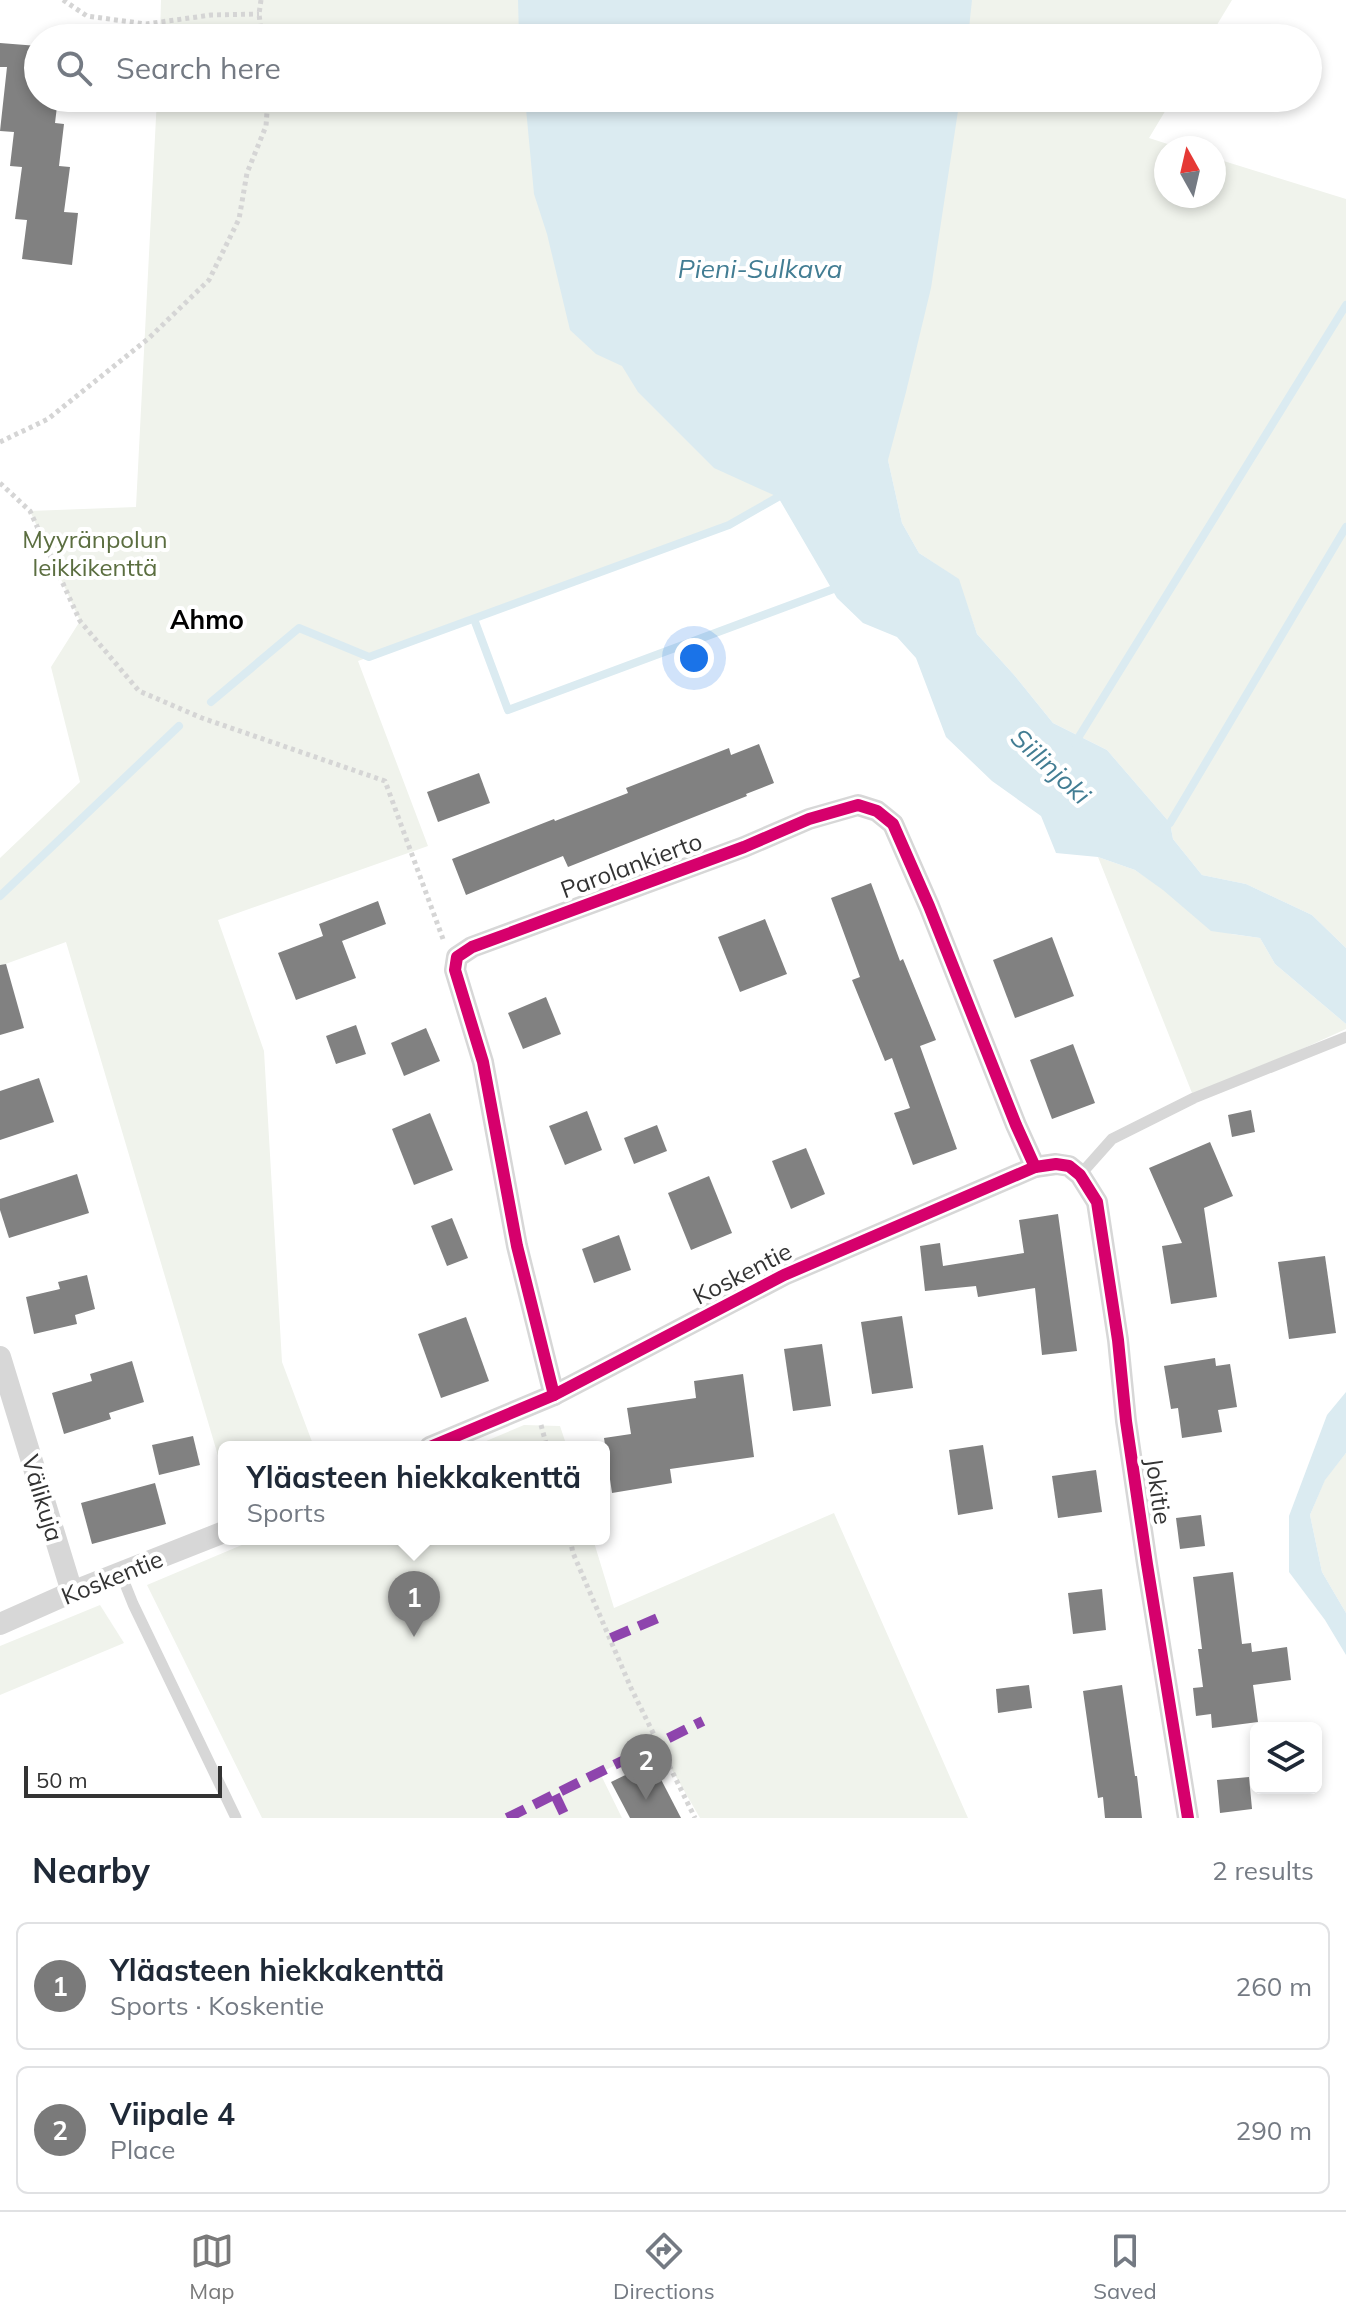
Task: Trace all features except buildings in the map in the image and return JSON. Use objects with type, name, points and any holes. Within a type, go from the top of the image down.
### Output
[{"type":"street","name":"Parolankierto","points":[[455,970],[457,957],[472,947],[730,852],[809,819],[858,805],[877,811],[893,824],[1035,1167]]},
{"type":"street","points":[[455,970],[483,1062],[517,1246],[554,1395]]},
{"type":"street","name":"Koskentie","points":[[444,1441],[554,1395],[784,1275],[1035,1167],[1069,1166],[1080,1175]]},
{"type":"street","name":"Jokitie","points":[[1080,1175],[1097,1202],[1118,1340],[1126,1421],[1188,1818]]},
{"type":"street","name":"Välikuja","points":[[0,1357],[72,1592]]},
{"type":"street","name":"Koskentie","points":[[0,1624],[218,1534]]},
{"type":"lane","points":[[1080,1175],[1112,1139],[1194,1098],[1346,1037]]},
{"type":"lane","points":[[121,1574],[236,1818]]},
{"type":"path","points":[[63,0],[87,16],[146,24],[211,15],[259,14]]},
{"type":"path","points":[[260,24],[261,0]]},
{"type":"path","points":[[0,442],[48,419],[149,338],[209,280],[239,219],[247,173],[266,126],[267,112]]},
{"type":"path","points":[[0,483],[30,511],[80,621],[139,691],[202,718],[385,781],[455,970]]},
{"type":"path","points":[[571,1545],[631,1688],[695,1818]]},
{"type":"green space","points":[[161,0],[712,0],[709,24],[160,24]]},
{"type":"green space","points":[[747,0],[1232,0],[1217,24],[752,24]]},
{"type":"green space","name":"Myyränpolun leikkikenttä","points":[[156,112],[707,112],[778,497],[729,525],[358,661],[428,846],[218,920],[264,1051],[282,1362],[312,1441],[218,1441],[218,1456],[66,942],[0,966],[0,858],[80,782],[51,667],[80,621],[30,511],[136,507]]},
{"type":"green space","points":[[745,112],[1165,112],[1149,138],[1154,140],[1154,208],[1226,208],[1226,162],[1346,199],[1346,948],[1312,915],[1246,884],[1202,875],[1173,839],[1170,823],[1107,750],[1053,723],[977,634],[958,579],[919,553],[902,523],[888,460]]},
{"type":"green space","points":[[1098,857],[1135,870],[1231,934],[1260,938],[1275,964],[1346,1024],[1346,1029],[1194,1098]]},
{"type":"green space","points":[[524,1425],[560,1426],[565,1441],[486,1441]]},
{"type":"green space","points":[[1346,1453],[1346,1613],[1322,1572],[1310,1515],[1325,1479]]},
{"type":"green space","points":[[834,1513],[968,1818],[700,1818],[657,1744],[600,1773],[622,1818],[262,1818],[147,1585],[242,1545],[595,1545],[614,1608]]},
{"type":"green space","points":[[100,1605],[124,1643],[0,1695],[0,1646]]},
{"type":"water","points":[[518,0],[972,0],[969,24],[519,24]]},
{"type":"water","name":"Pieni-Sulkava","points":[[526,112],[958,112],[931,288],[888,460],[902,523],[919,553],[959,579],[977,634],[1053,723],[1107,750],[1170,823],[1173,839],[1202,875],[1246,884],[1312,915],[1346,948],[1346,1024],[1275,964],[1260,938],[1211,931],[1135,870],[1098,857],[1056,853],[1041,816],[992,781],[946,737],[916,658],[897,637],[863,623],[837,598],[778,497],[714,468],[638,392],[622,366],[596,354],[570,330],[534,194]]},
{"type":"water","points":[[1346,1392],[1346,1453],[1325,1480],[1310,1515],[1322,1572],[1346,1613],[1346,1655],[1325,1620],[1289,1572],[1289,1516],[1327,1415]]},
{"type":"waterway","points":[[1075,743],[1346,305]]},
{"type":"waterway","points":[[211,702],[299,628],[369,657],[729,525],[778,497]]},
{"type":"waterway","points":[[1162,830],[1170,823],[1346,527]]},
{"type":"waterway","points":[[474,619],[508,710],[839,587]]},
{"type":"waterway","points":[[0,896],[179,726]]},
{"type":"marked path","points":[[611,1638],[658,1618]]},
{"type":"marked path","points":[[507,1818],[703,1721]]},
{"type":"marked path","points":[[555,1795],[566,1818]]},
{"type":"cycle path","points":[[554,1395],[517,1246],[483,1062],[455,970],[457,957],[472,947],[744,847],[809,819],[858,805],[877,811],[893,824],[1035,1167]]},
{"type":"cycle path","points":[[444,1441],[554,1395],[784,1275],[1035,1167],[1069,1166],[1080,1175],[1097,1202],[1147,1564],[1188,1818]]},
{"type":"place","name":"Yläasteen hiekkakenttä","points":[[414,1637]]},
{"type":"place","name":"Viipale 4","points":[[646,1800]]},
{"type":"district","name":"Ahmo","points":[[207,619]]},
{"type":"water label","name":"Siilinjoki","points":[[1051,766]]}]
